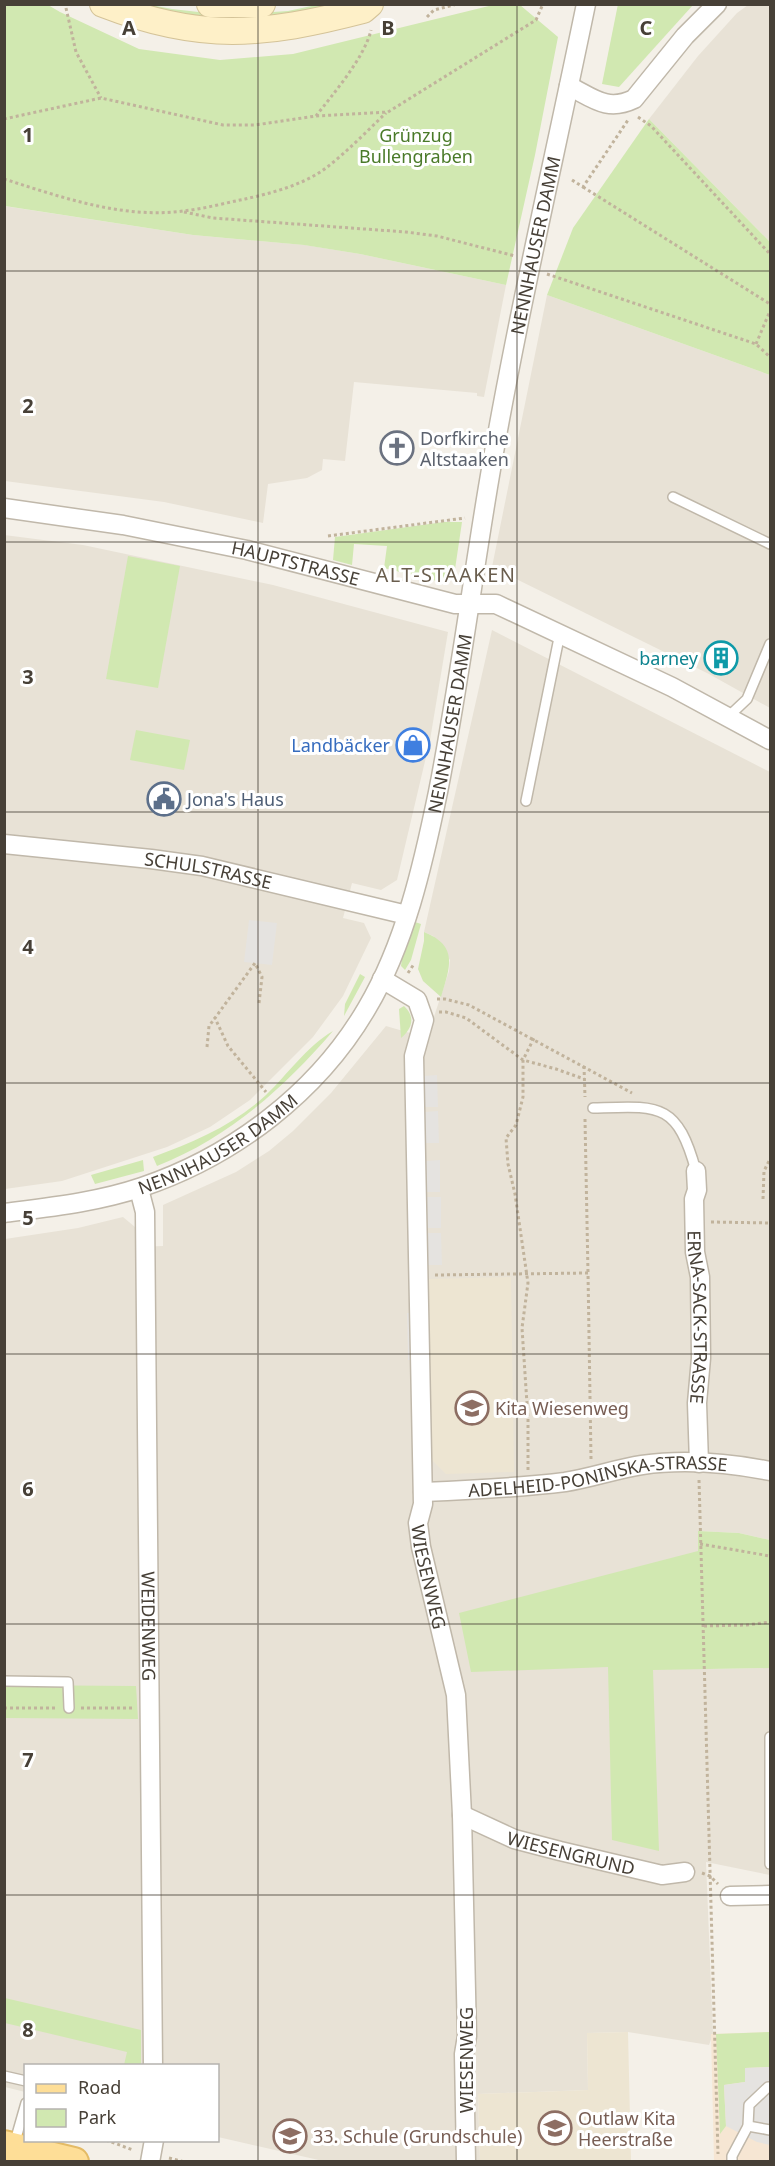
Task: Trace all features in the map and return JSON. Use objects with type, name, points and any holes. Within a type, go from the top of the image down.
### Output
[{"type":"main road","points":[[103,4],[137,18],[204,31],[261,31],[294,27],[363,10],[370,16]]},
{"type":"main road","points":[[210,4],[262,4]]},
{"type":"main road","points":[[9,2146],[74,2162]]},
{"type":"street","name":"NENNHAUSER DAMM","points":[[4,1213],[74,1204],[139,1189],[192,1168],[218,1154],[242,1139],[305,1087],[339,1049],[367,1008],[382,979],[407,915],[426,849],[447,750],[492,464],[586,4]]},
{"type":"street","points":[[569,86],[606,104],[623,104],[634,99],[685,36],[717,4]]},
{"type":"street","name":"HAUPTSTRASSE","points":[[4,508],[123,525],[247,550],[444,601],[496,604],[729,716],[771,740]]},
{"type":"street","name":"SCHULSTRASSE","points":[[4,844],[202,866],[407,915]]},
{"type":"street","points":[[382,979],[398,987],[419,1006]]},
{"type":"street","name":"WIESENWEG","points":[[419,1006],[423,1028],[414,1056],[423,1504],[418,1523],[425,1569],[450,1663],[456,1695],[462,1815],[467,2036],[464,2054],[466,2162]]},
{"type":"street","name":"ERNA-SACK-STRASSE","points":[[696,1171],[698,1190],[694,1199],[694,1222],[695,1252],[700,1277],[701,1358],[698,1403],[699,1463]]},
{"type":"street","name":"WEIDENWEG","points":[[139,1189],[145,1212],[153,2064]]},
{"type":"street","name":"ADELHEID-PONINSKA-STRASSE","points":[[423,1492],[528,1486],[592,1477],[646,1465],[699,1463],[738,1465],[771,1471]]},
{"type":"street","name":"WIESENGRUND","points":[[462,1815],[514,1839],[560,1851],[662,1875],[685,1872]]},
{"type":"street","points":[[730,1896],[771,1895]]},
{"type":"street","points":[[150,2162],[154,2142]]},
{"type":"lane","points":[[673,497],[771,544]]},
{"type":"lane","points":[[526,801],[560,633]]},
{"type":"lane","points":[[729,716],[747,699],[771,644]]},
{"type":"lane","points":[[589,1108],[645,1107],[661,1111],[677,1124],[690,1147],[696,1171]]},
{"type":"lane","points":[[4,1681],[68,1683],[69,1708]]},
{"type":"lane","points":[[771,1737],[771,1864]]},
{"type":"lane","points":[[4,2076],[24,2081]]},
{"type":"lane","points":[[732,2162],[732,2156],[748,2126],[749,2105],[768,2087],[771,2087]]},
{"type":"lane","points":[[9,2146],[24,2108]]},
{"type":"lane","points":[[748,2126],[771,2130]]},
{"type":"path","points":[[427,17],[434,10],[457,4]]},
{"type":"path","points":[[4,179],[75,201],[109,208],[155,212],[182,211],[272,193],[325,169],[388,112],[536,20],[543,4]]},
{"type":"path","points":[[66,8],[76,52],[101,98]]},
{"type":"path","points":[[316,116],[347,75],[369,38],[370,16]]},
{"type":"path","points":[[4,119],[101,98],[224,125],[255,125],[316,116],[388,112]]},
{"type":"path","points":[[583,187],[633,114],[651,126],[771,254]]},
{"type":"path","points":[[572,180],[771,304]]},
{"type":"path","points":[[182,211],[213,218],[437,236],[510,254]]},
{"type":"path","points":[[562,279],[756,344],[771,357]]},
{"type":"path","points":[[756,344],[771,311]]},
{"type":"path","points":[[328,536],[467,518]]},
{"type":"path","points":[[207,1047],[209,1026],[255,963],[262,977],[259,1003]]},
{"type":"path","points":[[419,1006],[445,999],[469,1005],[534,1038],[661,1111]]},
{"type":"path","points":[[419,1006],[466,1018],[523,1060],[584,1079]]},
{"type":"path","points":[[215,1018],[228,1046],[266,1092]]},
{"type":"path","points":[[528,1486],[528,1419],[522,1328],[528,1283],[515,1194],[508,1164],[506,1138],[516,1125],[523,1097],[523,1060],[534,1038]]},
{"type":"path","points":[[584,1066],[585,1098]]},
{"type":"path","points":[[589,1108],[588,1273],[592,1477]]},
{"type":"path","points":[[764,1199],[765,1171],[771,1160]]},
{"type":"path","points":[[694,1222],[771,1223]]},
{"type":"path","points":[[418,1275],[588,1273]]},
{"type":"path","points":[[699,1463],[718,2162]]},
{"type":"path","points":[[700,1544],[771,1557]]},
{"type":"path","points":[[703,1626],[771,1622]]},
{"type":"path","points":[[111,2142],[129,2149]]},
{"type":"shaded area","points":[[748,5],[770,5],[770,242],[649,119],[698,56],[737,13]]},
{"type":"shaded area","points":[[4,206],[193,235],[305,245],[360,254],[506,285],[484,397],[477,396],[477,393],[354,382],[345,461],[323,459],[322,470],[307,478],[268,484],[263,523],[164,502],[5,481]]},
{"type":"shaded area","points":[[547,295],[770,375],[770,708],[709,674],[492,567]]},
{"type":"shaded area","points":[[4,535],[83,545],[273,585],[448,632],[430,740],[397,880],[381,890],[352,883],[343,918],[364,923],[371,938],[343,996],[313,1037],[250,1100],[210,1127],[167,1147],[62,1181],[5,1189]]},
{"type":"shaded area","points":[[492,630],[770,772],[770,1540],[739,1533],[698,1531],[701,1669],[770,1668],[770,1875],[706,1862],[713,2034],[709,2045],[628,2032],[587,2033],[588,2090],[478,2094],[480,2161],[323,2161],[219,2137],[219,2064],[24,2064],[24,2092],[5,2087],[5,1239],[78,1228],[123,1217],[135,1227],[135,1247],[163,1246],[163,1205],[236,1172],[269,1151],[331,1093],[386,1026],[427,1038],[449,971],[450,960],[433,936],[424,932]]},
{"type":"shaded area","points":[[249,920],[277,923],[272,965],[244,962]]},
{"type":"shaded area","points":[[437,1075],[438,1107],[424,1107],[424,1076]]},
{"type":"shaded area","points":[[438,1111],[439,1143],[425,1143],[424,1112]]},
{"type":"shaded area","points":[[440,1160],[440,1192],[426,1192],[426,1161]]},
{"type":"shaded area","points":[[426,1197],[441,1197],[441,1228],[427,1228]]},
{"type":"shaded area","points":[[427,1233],[441,1233],[442,1265],[428,1265]]},
{"type":"shaded area","name":"Kita Wiesenweg","points":[[511,1277],[514,1472],[446,1474],[432,1460],[428,1279]]},
{"type":"shaded area","points":[[407,1313],[413,1313],[413,1360],[408,1360]]},
{"type":"shaded area","name":"Outlaw Kita Heerstraße","points":[[628,2032],[631,2161],[480,2161],[478,2094],[588,2090],[587,2033]]},
{"type":"shaded area","points":[[770,2032],[770,2161],[714,2161],[711,2034]]},
{"type":"shaded area","points":[[770,2067],[770,2145],[757,2142],[726,2126],[724,2085],[745,2082],[745,2068]]},
{"type":"green space","points":[[618,4],[693,5],[619,87],[602,84]]},
{"type":"green space","name":"Grünzug Bullengraben","points":[[4,5],[48,5],[139,49],[220,60],[293,54],[493,5],[520,5],[558,37],[506,285],[360,254],[304,245],[193,235],[5,206]]},
{"type":"green space","points":[[131,5],[151,5],[225,15],[288,11],[316,5],[345,5],[308,13],[220,22]]},
{"type":"green space","points":[[649,119],[770,242],[770,375],[547,295],[573,228]]},
{"type":"green space","points":[[444,522],[462,522],[454,576],[445,583],[384,568],[387,546],[354,544],[352,565],[333,560],[335,537]]},
{"type":"green space","points":[[128,556],[180,566],[158,688],[106,679]]},
{"type":"green space","points":[[136,730],[190,740],[184,770],[130,760]]},
{"type":"green space","points":[[415,922],[421,924],[411,960],[405,970],[401,966],[402,958]]},
{"type":"green space","points":[[424,932],[443,944],[447,951],[449,967],[441,997],[423,981],[418,969]]},
{"type":"green space","points":[[360,974],[365,977],[344,1016],[345,1004]]},
{"type":"green space","points":[[404,1006],[410,1014],[411,1023],[408,1031],[401,1038],[399,1009]]},
{"type":"green space","points":[[333,1031],[294,1073],[253,1110],[183,1155],[157,1166],[153,1157],[213,1132],[254,1106],[306,1053]]},
{"type":"green space","points":[[143,1160],[144,1171],[95,1184],[91,1175]]},
{"type":"green space","points":[[698,1531],[739,1533],[770,1540],[770,1668],[653,1670],[659,1851],[612,1840],[608,1667],[471,1672],[459,1613],[698,1551]]},
{"type":"green space","points":[[5,1685],[136,1686],[138,1719],[5,1718]]},
{"type":"green space","points":[[5,1998],[141,2030],[141,2064],[124,2064],[127,2052],[5,2023]]},
{"type":"green space","points":[[770,2032],[770,2067],[745,2068],[745,2082],[724,2085],[726,2126],[720,2134],[716,2034]]},
{"type":"place","name":"Dorfkirche Altstaaken","points":[[397,448]]},
{"type":"place","name":"barney","points":[[721,658]]},
{"type":"place","name":"Landbäcker","points":[[413,745]]},
{"type":"place","name":"Jona's Haus","points":[[164,799]]},
{"type":"place","name":"Kita Wiesenweg","points":[[472,1408]]},
{"type":"place","name":"Outlaw Kita Heerstraße","points":[[555,2128]]},
{"type":"place","name":"33. Schule (Grundschule)","points":[[290,2136]]},
{"type":"district","name":"ALT-STAAKEN","points":[[446,574]]}]
